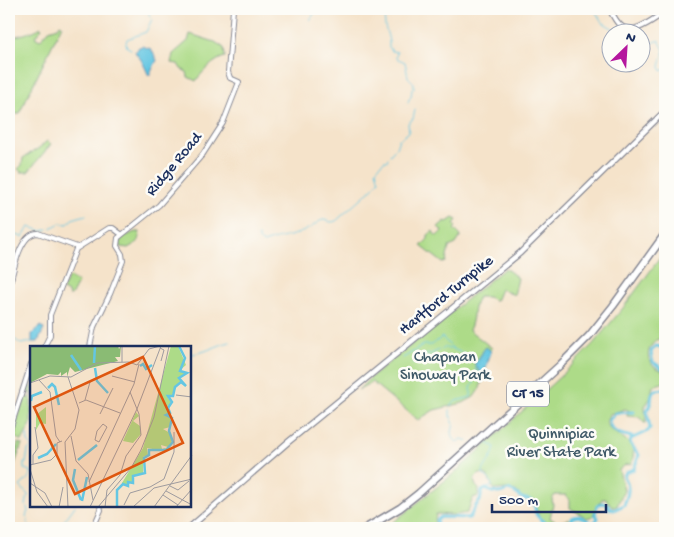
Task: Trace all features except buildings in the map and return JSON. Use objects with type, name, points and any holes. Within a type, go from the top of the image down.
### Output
[{"type":"highway","name":"CT 15","points":[[366,528],[400,508],[419,493],[565,360],[589,336],[613,306],[665,234]]},
{"type":"highway","name":"CT 15","points":[[372,528],[401,511],[423,494],[594,337],[665,240]]},
{"type":"main road","points":[[609,9],[620,26],[630,29],[641,26],[665,12]]},
{"type":"main road","name":"Hartford Turnpike","points":[[189,528],[287,443],[520,253],[665,111]]},
{"type":"street","name":"Ridge Road","points":[[122,234],[161,203],[203,154],[223,123],[238,82],[231,78],[228,72],[233,9]]},
{"type":"street","points":[[44,346],[50,333],[50,315],[77,247],[109,228],[113,228],[122,234],[116,243],[122,254],[123,261],[94,327],[90,346]]},
{"type":"street","points":[[9,288],[20,250],[32,234],[38,233],[77,247]]},
{"type":"street","points":[[9,433],[30,367]]},
{"type":"street","points":[[92,528],[101,510],[100,507]]},
{"type":"green space","points":[[60,24],[62,25],[19,114],[9,114],[9,94],[11,91],[9,89],[9,38],[41,27],[35,37],[40,40],[49,30],[58,27]]},
{"type":"green space","points":[[190,34],[215,42],[224,48],[225,57],[217,60],[196,81],[188,77],[187,72],[181,69],[178,64],[171,63],[173,54],[188,41]]},
{"type":"green space","points":[[47,141],[51,144],[28,172],[21,172],[18,169],[22,165],[23,158]]},
{"type":"green space","points":[[453,218],[457,220],[454,224],[456,227],[454,229],[461,236],[456,244],[449,247],[446,262],[443,263],[421,246],[428,239],[428,235],[433,231],[437,236],[442,231],[438,227],[445,221],[447,222]]},
{"type":"green space","points":[[140,232],[138,242],[128,248],[121,247],[120,241],[123,237]]},
{"type":"green space","name":"Quinnipiac River State Park","points":[[665,251],[665,349],[661,340],[658,339],[648,353],[654,366],[665,371],[665,382],[653,386],[650,399],[645,406],[646,423],[639,417],[627,416],[627,414],[632,412],[625,409],[610,414],[607,421],[608,427],[631,446],[633,454],[631,464],[625,465],[619,470],[624,490],[617,506],[612,507],[606,499],[602,499],[596,507],[593,516],[587,518],[570,508],[570,500],[566,495],[555,495],[552,499],[553,505],[550,518],[558,523],[568,519],[572,521],[572,525],[569,528],[555,528],[539,517],[535,504],[522,497],[516,491],[507,489],[494,490],[487,475],[481,474],[474,481],[479,489],[478,496],[473,498],[467,513],[454,515],[436,514],[434,528],[386,528],[458,470],[564,373],[593,344],[623,308]]},
{"type":"green space","name":"Chapman Sinoway Park","points":[[505,268],[518,278],[514,295],[501,289],[496,301],[488,297],[478,297],[474,306],[469,330],[492,348],[480,388],[474,397],[463,403],[434,410],[418,420],[372,382],[358,390],[369,379]]},
{"type":"green space","points":[[70,277],[78,283],[71,296],[69,296],[63,290]]},
{"type":"green space","points":[[28,385],[30,386],[30,394],[26,392]]},
{"type":"green space","points":[[25,396],[29,398],[30,426],[22,441],[12,434]]},
{"type":"green space","points":[[18,443],[22,444],[9,481],[9,465],[12,465]]},
{"type":"water","points":[[142,46],[151,49],[157,60],[149,76],[142,61],[135,52]]},
{"type":"water","points":[[41,326],[44,329],[38,342],[32,342],[32,334]]},
{"type":"water","points":[[486,347],[491,352],[483,374],[480,373],[474,363],[478,361]]},
{"type":"waterway","points":[[131,49],[127,47],[127,39],[146,32],[152,19],[149,15],[150,9]]},
{"type":"waterway","points":[[310,20],[317,9]]},
{"type":"waterway","points":[[386,9],[384,21],[389,47],[392,51],[397,52],[396,58],[405,62],[408,77],[414,83],[408,103]]},
{"type":"waterway","points":[[594,9],[602,22]]},
{"type":"waterway","points":[[652,43],[659,40],[664,50],[660,67],[662,71],[665,69]]},
{"type":"waterway","points":[[401,138],[409,132],[408,123],[413,119],[415,110]]},
{"type":"waterway","points":[[390,155],[396,148],[399,139]]},
{"type":"waterway","points":[[376,184],[379,181],[376,170],[388,158]]},
{"type":"waterway","points":[[310,228],[322,220],[336,221],[374,187]]},
{"type":"waterway","points":[[51,228],[60,223],[68,224],[72,219],[86,215]]},
{"type":"waterway","points":[[9,241],[16,235],[23,237],[29,227],[42,231],[48,229]]},
{"type":"waterway","points":[[258,236],[260,241],[264,243],[298,234],[308,229]]},
{"type":"waterway","points":[[10,336],[21,344],[32,342]]},
{"type":"waterway","points":[[403,358],[424,345],[432,345],[442,337],[453,349],[471,357]]},
{"type":"waterway","points":[[191,354],[200,353],[230,342]]},
{"type":"waterway","points":[[665,353],[661,347],[656,346],[652,349],[651,353],[653,362],[665,370]]},
{"type":"waterway","points":[[411,364],[445,347],[448,349],[452,348]]},
{"type":"waterway","points":[[472,358],[478,362]]},
{"type":"waterway","points":[[450,406],[456,401],[471,397],[471,388],[474,382],[472,379],[477,372],[475,368]]},
{"type":"waterway","points":[[578,528],[578,524],[572,521],[572,518],[580,517],[592,523],[598,518],[595,514],[597,506],[602,503],[607,504],[610,509],[614,510],[624,505],[628,490],[624,476],[626,472],[634,469],[639,455],[630,443],[631,439],[648,431],[650,428],[647,412],[652,394],[655,390],[665,389]]},
{"type":"waterway","points":[[450,410],[450,417],[452,417],[452,423],[454,423],[453,438],[457,442],[462,439],[468,441]]},
{"type":"waterway","points":[[633,437],[614,431],[609,420],[616,413],[634,412]]},
{"type":"waterway","points":[[27,435],[30,444]]},
{"type":"waterway","points":[[481,445],[485,444],[485,442],[495,447],[483,471],[483,475],[489,479],[492,486],[486,489]]},
{"type":"waterway","points":[[30,448],[26,463],[24,463],[24,469],[30,471]]},
{"type":"waterway","points":[[30,475],[20,486],[28,495],[26,505],[28,511],[26,516],[30,528]]},
{"type":"waterway","points":[[437,528],[437,520],[441,517],[469,518],[480,501],[482,491],[486,489],[497,493],[508,490],[522,498],[533,501],[537,516],[553,528]]},
{"type":"waterway","points":[[59,528],[74,507]]}]
